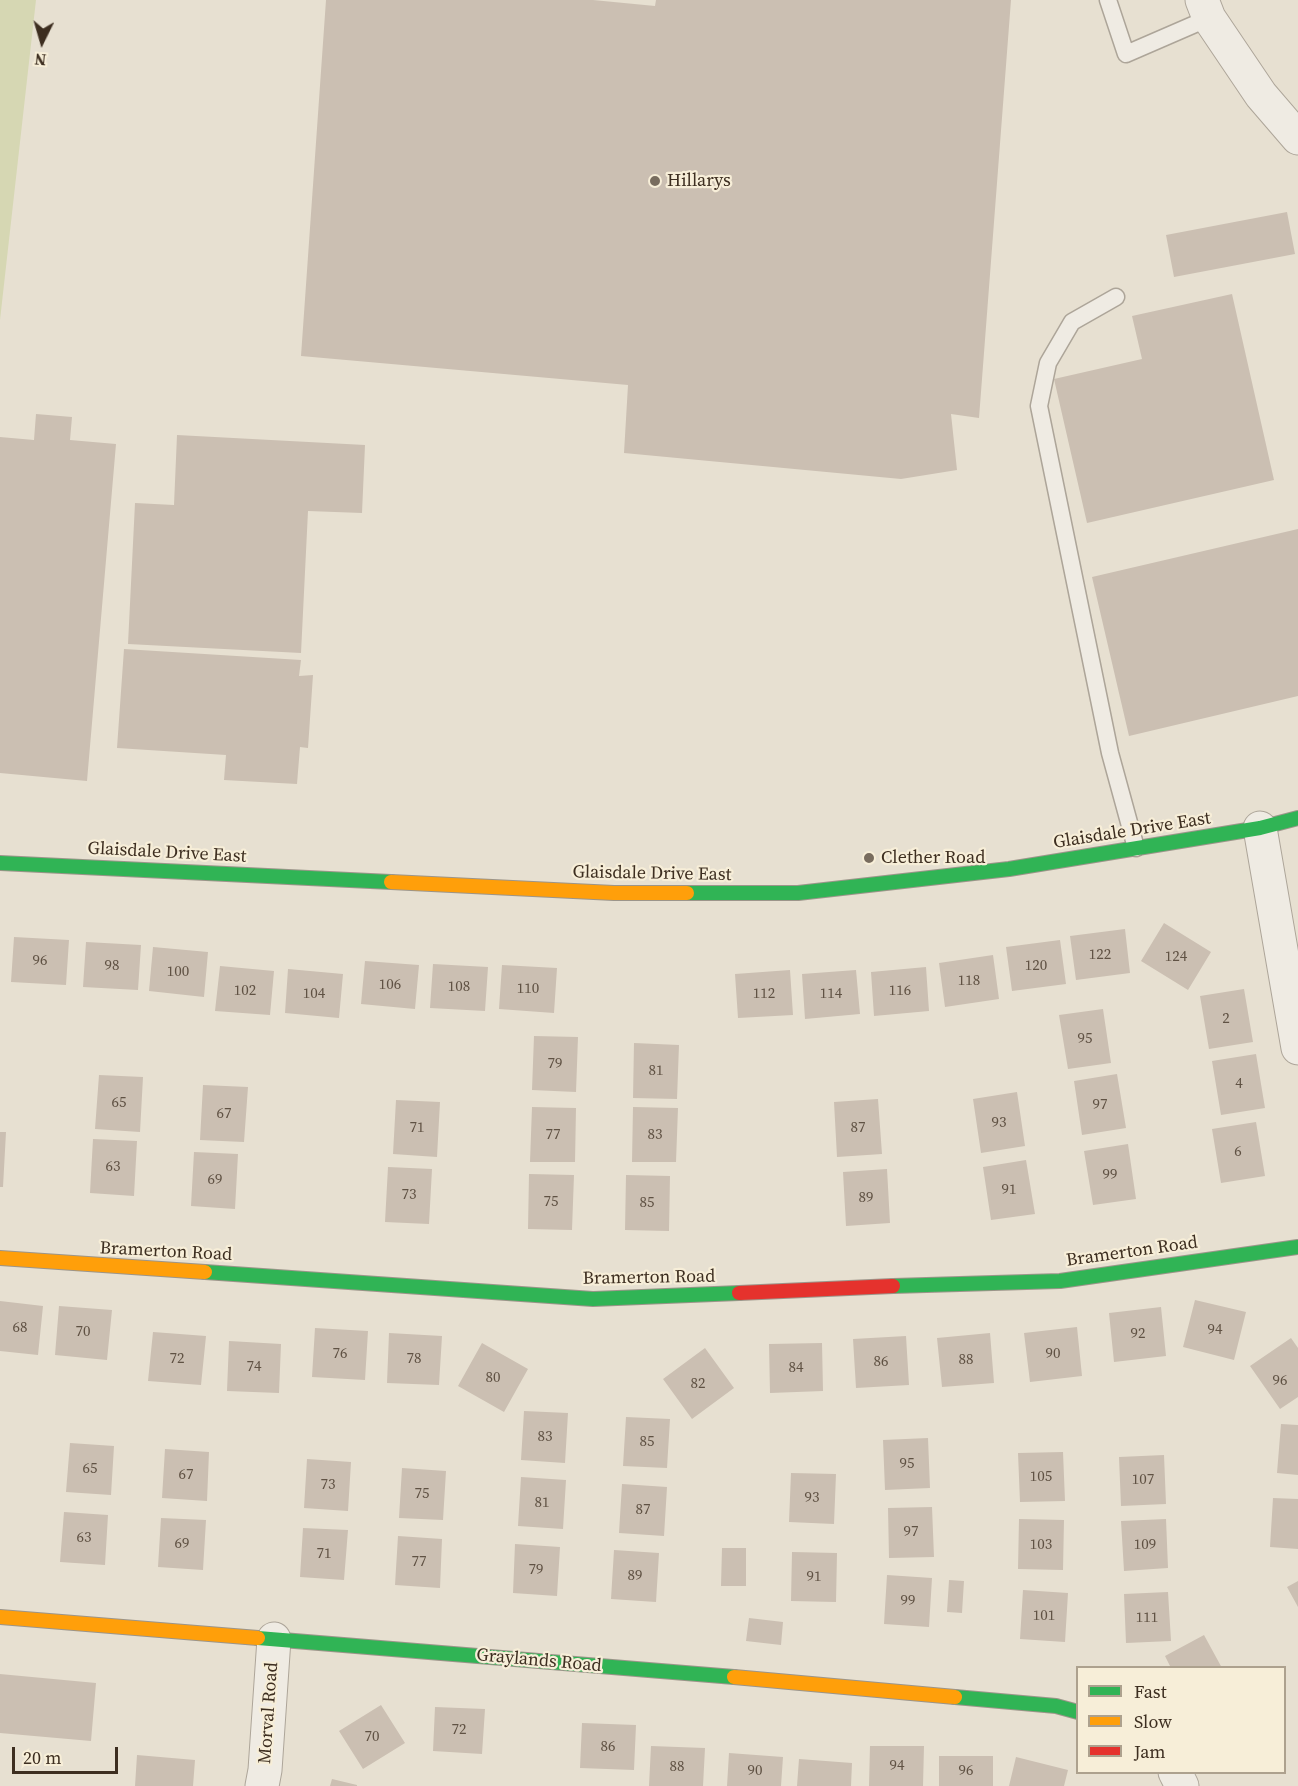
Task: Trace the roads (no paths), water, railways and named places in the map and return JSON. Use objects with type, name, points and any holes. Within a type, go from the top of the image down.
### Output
[{"type":"street","points":[[1206,9],[1260,95],[1298,138]]},
{"type":"street","name":"Glaisdale Drive East","points":[[0,863],[614,893],[798,892],[1009,869],[1260,828],[1298,818]]},
{"type":"street","points":[[1260,828],[1298,1048]]},
{"type":"street","name":"Bramerton Road","points":[[0,1258],[593,1299],[1060,1281],[1298,1247]]},
{"type":"street","name":"Graylands Road","points":[[0,1617],[877,1689],[1056,1706],[1076,1712]]},
{"type":"street","name":"Morval Road","points":[[262,1786],[274,1639]]},
{"type":"lane","points":[[1108,0],[1126,54],[1206,9]]},
{"type":"lane","points":[[1116,297],[1072,322],[1048,363],[1039,406],[1110,753],[1136,848]]},
{"type":"place","name":"Hillarys","points":[[655,181]]},
{"type":"place","name":"Clether Road","points":[[869,858]]}]
